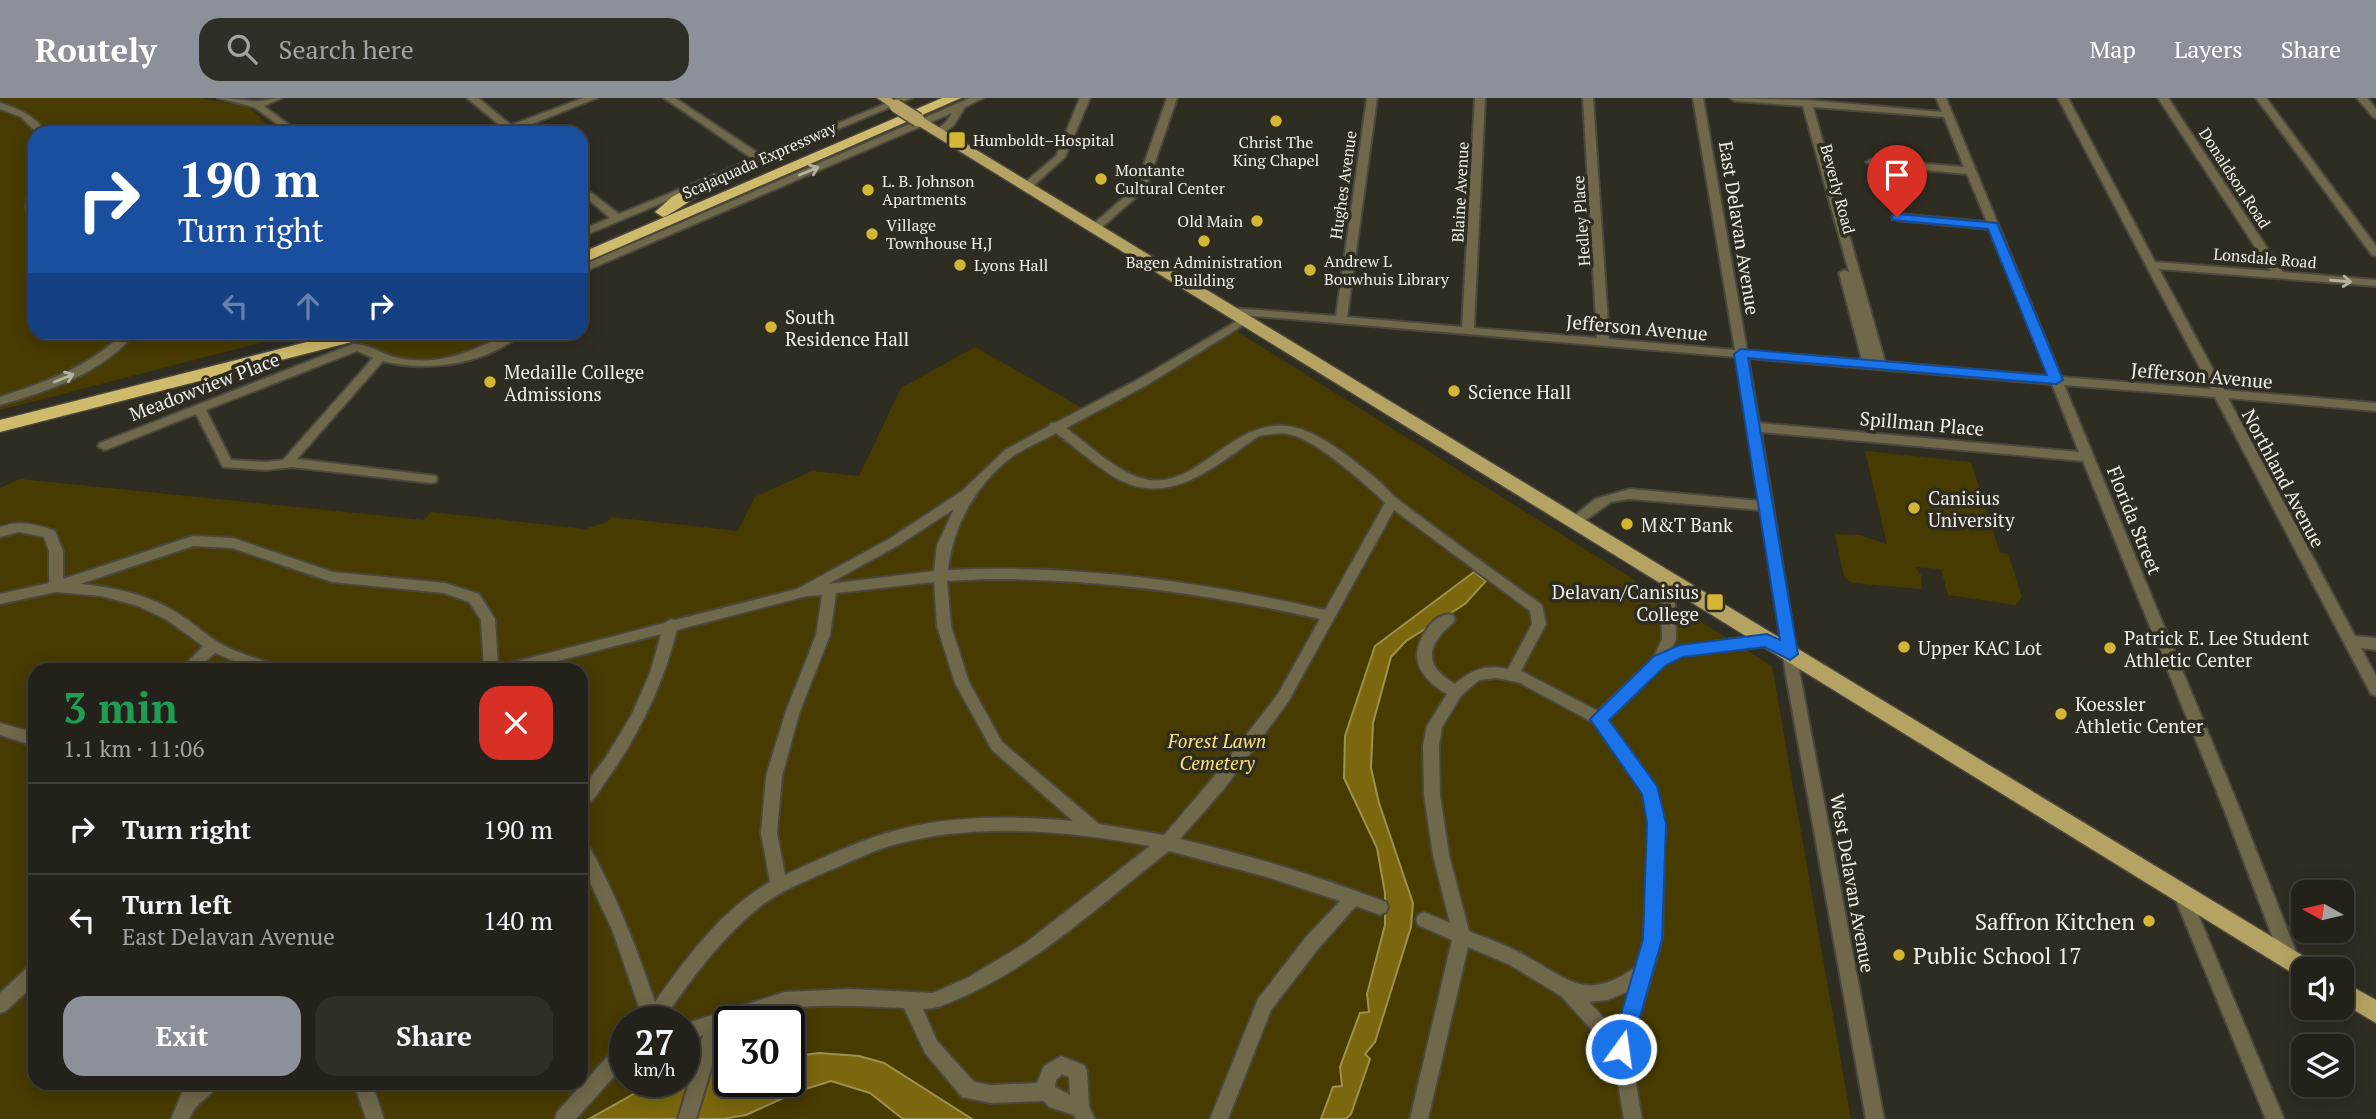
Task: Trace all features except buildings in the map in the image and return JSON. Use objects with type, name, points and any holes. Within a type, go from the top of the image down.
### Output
[{"type":"highway","name":"Scajaquada Expressway","points":[[588,243],[931,98]]},
{"type":"highway","name":"Scajaquada Expressway","points":[[588,256],[961,101]]},
{"type":"highway","points":[[663,212],[677,200],[714,179]]},
{"type":"highway","points":[[680,216],[747,198]]},
{"type":"highway","points":[[0,413],[289,340]]},
{"type":"highway","points":[[0,426],[363,340]]},
{"type":"main road","points":[[895,102],[921,121],[1095,228],[2291,959]]},
{"type":"main road","points":[[2357,997],[2376,1012]]},
{"type":"street","points":[[223,98],[257,105],[286,126]]},
{"type":"street","points":[[257,105],[277,98]]},
{"type":"street","points":[[472,98],[502,126]]},
{"type":"street","points":[[524,126],[592,98]]},
{"type":"street","points":[[669,98],[760,159]]},
{"type":"street","points":[[588,267],[961,101],[978,98]]},
{"type":"street","points":[[1027,186],[1060,157],[1085,98]]},
{"type":"street","points":[[1095,228],[1141,188],[1171,98]]},
{"type":"street","name":"Hughes Avenue","points":[[1342,319],[1372,98]]},
{"type":"street","name":"Blaine Avenue","points":[[1468,330],[1480,98]]},
{"type":"street","name":"Hedley Place","points":[[1588,98],[1603,342]]},
{"type":"street","name":"East Delavan Avenue","points":[[1698,98],[1790,654]]},
{"type":"street","points":[[1735,98],[1949,115]]},
{"type":"street","name":"Florida Street","points":[[1941,98],[2296,957]]},
{"type":"street","name":"Northland Avenue","points":[[2063,98],[2376,690]]},
{"type":"street","name":"Donaldson Road","points":[[2164,98],[2280,275]]},
{"type":"street","points":[[2261,98],[2376,253]]},
{"type":"street","points":[[2362,98],[2376,114]]},
{"type":"street","points":[[939,132],[951,123],[961,101]]},
{"type":"street","points":[[588,231],[895,102]]},
{"type":"street","name":"Beverly Road","points":[[1803,103],[1874,364]]},
{"type":"street","points":[[0,106],[19,112],[38,126]]},
{"type":"street","points":[[1871,162],[1972,171]]},
{"type":"street","points":[[588,194],[618,219]]},
{"type":"street","points":[[1897,217],[1993,226]]},
{"type":"street","name":"Lonsdale Road","points":[[2151,265],[2376,284]]},
{"type":"street","points":[[802,593],[894,542],[967,494],[1009,453],[1055,426],[1143,382],[1237,315]]},
{"type":"street","name":"Jefferson Avenue","points":[[1237,315],[1342,319],[2372,407]]},
{"type":"street","points":[[0,401],[77,372],[103,358],[123,340]]},
{"type":"street","points":[[363,340],[379,358],[401,364],[442,363],[487,351],[499,340]]},
{"type":"street","name":"Meadowview Place","points":[[104,446],[363,340]]},
{"type":"street","points":[[287,463],[379,358]]},
{"type":"street","points":[[2372,407],[2376,420]]},
{"type":"street","points":[[199,408],[227,464],[287,463],[431,480]]},
{"type":"street","points":[[1055,426],[1125,477],[1143,484],[1165,484],[1184,479],[1255,433],[1272,429],[1294,431],[1312,439],[1369,478],[1392,502],[1537,609],[1539,624],[1512,674]]},
{"type":"street","name":"Spillman Place","points":[[1754,427],[2088,457]]},
{"type":"street","points":[[967,494],[947,537],[940,576],[944,626],[962,683],[997,746],[1097,832]]},
{"type":"street","points":[[1575,521],[1595,503],[1609,495],[1633,494],[1767,506]]},
{"type":"street","points":[[768,1006],[785,1000],[849,997],[933,1001],[1030,950],[1167,843],[1218,784],[1283,698],[1392,502]]},
{"type":"street","points":[[0,532],[8,528],[32,527],[50,534],[56,551],[56,587]]},
{"type":"street","points":[[0,599],[56,587],[194,541],[233,543],[332,577],[444,588],[474,598],[488,620],[491,663]]},
{"type":"street","points":[[528,663],[671,624],[802,593],[940,576],[1037,575],[1156,582],[1255,598],[1329,616]]},
{"type":"street","points":[[1660,660],[1669,639],[1667,579]]},
{"type":"street","points":[[56,587],[101,591],[142,602],[172,616],[213,646],[250,663]]},
{"type":"street","points":[[779,886],[769,833],[774,776],[793,710],[823,635],[830,590]]},
{"type":"street","points":[[1448,619],[1433,630],[1425,652],[1426,670],[1437,682],[1456,692]]},
{"type":"street","points":[[588,793],[603,775],[640,715],[664,661],[671,624]]},
{"type":"street","points":[[1599,719],[1660,660],[1680,651],[1767,640]]},
{"type":"street","points":[[2350,641],[2376,644]]},
{"type":"street","points":[[195,663],[213,646]]},
{"type":"street","name":"West Delavan Avenue","points":[[1790,654],[1875,1119]]},
{"type":"street","points":[[1419,1119],[1462,935],[1441,855],[1432,795],[1431,746],[1435,726],[1456,692],[1475,675],[1497,672],[1512,674],[1563,697],[1599,719],[1650,792],[1657,823],[1653,939],[1621,1049],[1633,1119]]},
{"type":"street","points":[[0,729],[28,737]]},
{"type":"street","points":[[663,1006],[682,977],[755,901],[779,886],[842,858],[908,834],[978,825],[1097,832],[1220,855],[1380,907]]},
{"type":"street","points":[[588,859],[622,933],[647,1006]]},
{"type":"street","points":[[2182,893],[2275,1119]]},
{"type":"street","points":[[1219,1119],[1264,1005],[1279,981],[1354,897]]},
{"type":"street","points":[[1424,920],[1516,959],[1567,990],[1621,1049]]},
{"type":"street","points":[[1567,990],[1591,995],[1618,990],[1643,972]]},
{"type":"street","points":[[0,1005],[28,979]]},
{"type":"street","points":[[910,1001],[931,1047],[968,1091],[991,1094],[1047,1092]]},
{"type":"street","points":[[687,1119],[714,1028]]},
{"type":"street","points":[[1061,1065],[1076,1069],[1080,1075],[1083,1114],[1056,1100],[1047,1092],[1046,1080],[1054,1068],[1061,1065]]},
{"type":"street","points":[[564,1119],[609,1068]]},
{"type":"street","points":[[365,1090],[375,1119]]},
{"type":"street","points":[[180,1119],[192,1091]]},
{"type":"green space","points":[[0,98],[200,98],[249,107],[269,126],[28,126],[28,340],[272,340],[0,410]]},
{"type":"green space","name":"Forest Lawn Cemetery","points":[[1230,327],[1772,666],[1851,1119],[0,1119],[0,488],[20,479],[424,520],[431,512],[585,529],[607,522],[611,517],[738,531],[755,497],[812,471],[859,476],[901,388],[975,347],[1084,409]]},
{"type":"green space","points":[[493,340],[484,347],[464,354],[425,360],[387,355],[363,345],[362,341]]},
{"type":"green space","points":[[1865,451],[1971,462],[2000,553],[2008,554],[2022,597],[2015,605],[1948,595],[1941,569],[1915,567],[1921,575],[1922,589],[1852,583],[1844,577],[1835,534],[1860,535],[1887,544]]},
{"type":"shaded area","points":[[1474,572],[1486,581],[1465,604],[1406,641],[1391,657],[1373,723],[1371,768],[1379,803],[1413,903],[1411,927],[1375,1042],[1365,1054],[1370,1059],[1351,1114],[1346,1119],[1321,1119],[1333,1087],[1342,1086],[1340,1067],[1360,1013],[1369,1012],[1367,994],[1385,925],[1385,893],[1377,848],[1344,778],[1345,736],[1375,646]]},
{"type":"shaded area","points":[[819,1053],[859,1056],[884,1063],[972,1119],[903,1119],[870,1093],[831,1081],[805,1089],[805,1055]]},
{"type":"shaded area","points":[[714,1068],[714,1097],[786,1097],[746,1115],[723,1119],[589,1119],[628,1097],[700,1097],[700,1071]]},
{"type":"place","name":"Christ The King Chapel","points":[[1276,121]]},
{"type":"place","name":"Humboldt–Hospital","points":[[957,140]]},
{"type":"place","name":"Montante Cultural Center","points":[[1101,179]]},
{"type":"place","name":"L. B. Johnson Apartments","points":[[868,190]]},
{"type":"place","name":"Old Main","points":[[1257,221]]},
{"type":"place","name":"Village Townhouse H,J","points":[[872,234]]},
{"type":"place","name":"Bagen Administration Building","points":[[1204,241]]},
{"type":"place","name":"Lyons Hall","points":[[960,265]]},
{"type":"place","name":"Andrew L Bouwhuis Library","points":[[1310,270]]},
{"type":"place","name":"South Residence Hall","points":[[771,327]]},
{"type":"place","name":"Medaille College Admissions","points":[[490,382]]},
{"type":"place","name":"Science Hall","points":[[1454,391]]},
{"type":"place","name":"Canisius University","points":[[1914,508]]},
{"type":"place","name":"M&T Bank","points":[[1627,524]]},
{"type":"place","name":"Delavan/Canisius College","points":[[1715,602]]},
{"type":"place","name":"Upper KAC Lot","points":[[1904,647]]},
{"type":"place","name":"Patrick E. Lee Student Athletic Center","points":[[2110,648]]},
{"type":"place","name":"Koessler Athletic Center","points":[[2061,714]]},
{"type":"place","name":"Saffron Kitchen","points":[[2149,921]]},
{"type":"place","name":"Public School 17","points":[[1899,955]]},
{"type":"route","points":[[1621,1049],[1653,939],[1657,823],[1650,792],[1629,758],[1599,719],[1660,660],[1680,651],[1767,640],[1790,654],[1741,354],[2056,380],[1993,226],[1897,217]]}]
